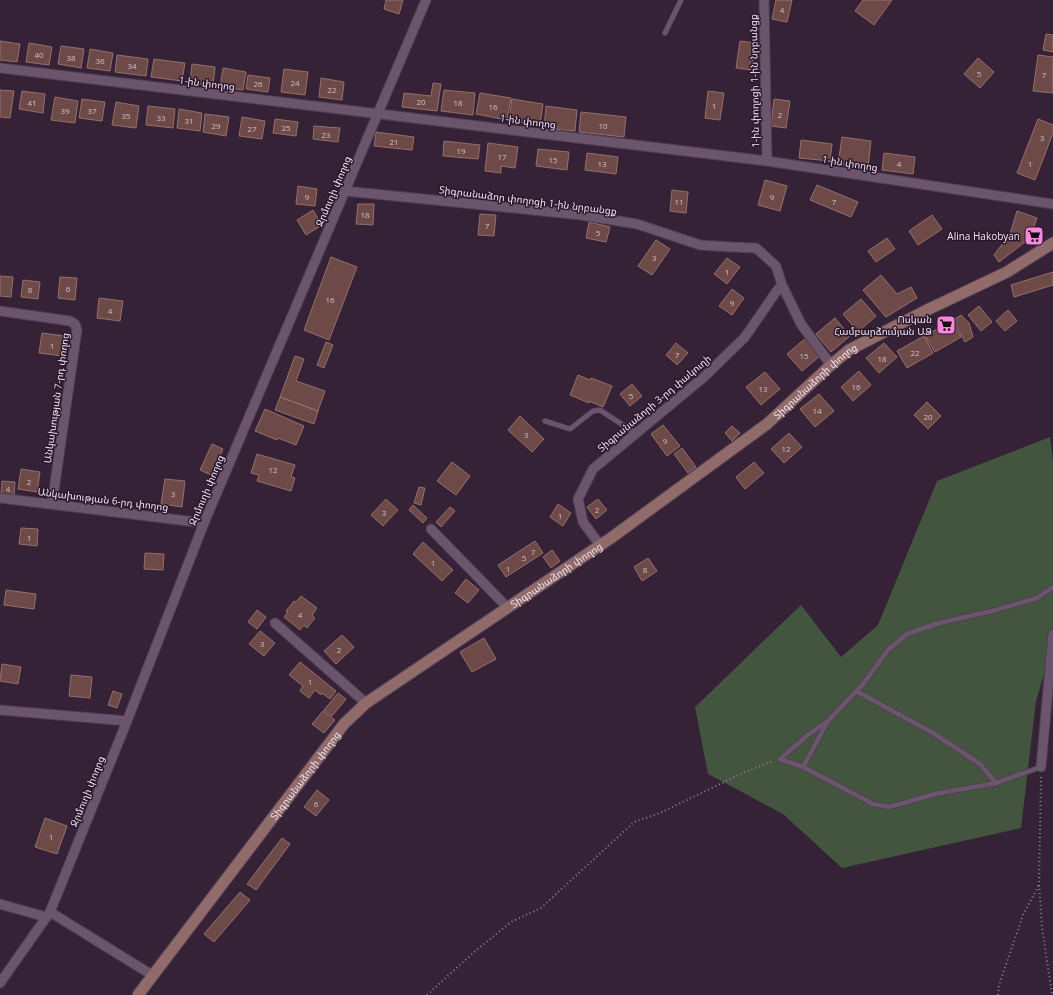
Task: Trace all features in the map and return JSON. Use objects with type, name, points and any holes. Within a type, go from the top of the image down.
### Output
[{"type":"main road","name":"Տիգրանաձորի փողոց","points":[[138,995],[344,724],[366,703],[507,606],[600,545],[767,424],[849,350],[929,309],[1007,272],[1053,243]]},
{"type":"street","name":"Ջրմուղի փողոց","points":[[0,983],[48,915],[127,721],[204,523],[426,0]]},
{"type":"street","name":"1-ին փողոցի 1-ին նրբանցք","points":[[764,0],[767,161]]},
{"type":"street","name":"1-ին փողոց","points":[[0,68],[767,161],[1053,204]]},
{"type":"street","name":"Տիգրանաձոր փողոցի 1-ին նրբանցք","points":[[345,191],[581,215],[637,224],[700,245],[731,248],[756,248],[776,266],[782,285],[801,324],[831,365]]},
{"type":"street","name":"Տիգրանաձորի 3-րդ փակուղի","points":[[600,545],[583,522],[578,499],[593,469],[704,377],[735,347],[745,336],[782,285]]},
{"type":"street","name":"Անկախության 7-րդ փողոց","points":[[0,312],[70,321],[75,324],[77,330],[52,504]]},
{"type":"street","name":"Անկախության 6-րդ փողոց","points":[[0,498],[204,523]]},
{"type":"street","points":[[431,529],[507,606]]},
{"type":"street","points":[[275,623],[366,703]]},
{"type":"street","points":[[1041,767],[1053,634]]},
{"type":"street","points":[[0,710],[127,721]]},
{"type":"street","points":[[0,904],[48,915],[152,975]]},
{"type":"lane","points":[[665,33],[680,0]]},
{"type":"lane","points":[[545,421],[570,429],[593,411],[600,410],[636,433]]},
{"type":"lane","points":[[1041,767],[996,783],[935,794],[889,807],[873,804],[802,767],[780,759],[808,735],[828,721],[856,691],[888,650],[907,634],[1037,598],[1053,587]]},
{"type":"lane","points":[[856,691],[933,733],[980,764],[996,783]]},
{"type":"lane","points":[[802,767],[828,721]]},
{"type":"path","points":[[427,995],[473,953],[511,922],[541,908],[634,822],[693,798],[745,772],[780,759]]},
{"type":"path","points":[[1041,767],[1039,884],[1042,927],[1052,995]]},
{"type":"path","points":[[998,995],[999,985],[1023,915],[1039,884]]},
{"type":"green space","points":[[1050,437],[1053,461],[1053,644],[1036,701],[1021,828],[842,868],[783,814],[708,774],[695,707],[801,605],[841,657],[878,625],[937,481]]},
{"type":"building","points":[[386,0],[403,0],[399,14],[384,9]]},
{"type":"building","points":[[776,0],[792,0],[787,22],[772,19]]},
{"type":"building","points":[[863,0],[892,0],[874,25],[855,11]]},
{"type":"building","points":[[1046,34],[1053,35],[1053,52],[1043,50]]},
{"type":"building","points":[[0,41],[20,44],[17,62],[0,60]]},
{"type":"building","points":[[740,41],[755,43],[752,70],[736,68]]},
{"type":"building","points":[[29,43],[52,47],[49,65],[26,62]]},
{"type":"building","points":[[61,46],[84,49],[81,68],[58,64]]},
{"type":"building","points":[[90,49],[113,53],[110,71],[87,68]]},
{"type":"building","points":[[117,55],[148,59],[146,76],[115,72]]},
{"type":"building","points":[[1038,55],[1053,57],[1053,93],[1033,91]]},
{"type":"building","points":[[978,58],[994,72],[980,88],[964,74]]},
{"type":"building","points":[[154,59],[185,63],[182,81],[151,77]]},
{"type":"building","points":[[192,64],[215,67],[213,86],[190,82]]},
{"type":"building","points":[[223,68],[246,72],[243,90],[220,87]]},
{"type":"building","points":[[284,69],[308,72],[305,95],[281,92]]},
{"type":"building","points":[[248,75],[270,78],[268,92],[246,89]]},
{"type":"building","points":[[321,78],[344,82],[342,100],[319,97]]},
{"type":"building","points":[[433,83],[441,84],[437,111],[402,107],[404,93],[431,96]]},
{"type":"building","points":[[0,90],[14,91],[10,118],[0,117]]},
{"type":"building","points":[[444,90],[475,93],[473,115],[441,111]]},
{"type":"building","points":[[22,91],[45,94],[43,113],[19,109]]},
{"type":"building","points":[[708,91],[724,93],[720,120],[705,118]]},
{"type":"building","points":[[480,93],[511,98],[507,120],[476,114]]},
{"type":"building","points":[[55,97],[78,101],[75,123],[51,120]]},
{"type":"building","points":[[82,99],[105,102],[102,121],[79,118]]},
{"type":"building","points":[[512,99],[543,104],[540,125],[509,121]]},
{"type":"building","points":[[774,99],[790,101],[786,128],[771,126]]},
{"type":"building","points":[[116,102],[139,106],[136,128],[112,125]]},
{"type":"building","points":[[148,106],[175,109],[173,128],[146,125]]},
{"type":"building","points":[[546,106],[577,110],[575,131],[544,128]]},
{"type":"building","points":[[179,109],[202,113],[200,131],[177,128]]},
{"type":"building","points":[[581,112],[626,117],[624,137],[579,132]]},
{"type":"building","points":[[205,114],[229,117],[226,136],[203,132]]},
{"type":"building","points":[[242,117],[265,121],[262,139],[239,136]]},
{"type":"building","points":[[275,119],[298,122],[296,136],[273,133]]},
{"type":"building","points":[[1038,119],[1053,125],[1053,133],[1035,180],[1017,173]]},
{"type":"building","points":[[314,126],[340,128],[338,142],[313,139]]},
{"type":"building","points":[[376,132],[414,137],[412,150],[374,146]]},
{"type":"building","points":[[842,137],[871,141],[868,168],[838,164]]},
{"type":"building","points":[[801,140],[832,144],[830,161],[799,158]]},
{"type":"building","points":[[444,141],[480,145],[478,159],[443,156]]},
{"type":"building","points":[[488,143],[518,147],[515,168],[501,166],[501,173],[485,171]]},
{"type":"building","points":[[538,149],[569,152],[567,170],[536,166]]},
{"type":"building","points":[[587,153],[618,157],[616,174],[585,170]]},
{"type":"building","points":[[884,153],[915,157],[913,174],[882,170]]},
{"type":"building","points":[[765,180],[787,186],[780,211],[758,205]]},
{"type":"building","points":[[817,185],[858,202],[851,217],[810,200]]},
{"type":"building","points":[[298,186],[317,189],[315,206],[296,204]]},
{"type":"building","points":[[672,190],[688,192],[686,213],[670,211]]},
{"type":"building","points":[[358,204],[374,204],[373,225],[356,224]]},
{"type":"building","points":[[313,210],[322,225],[306,235],[297,220]]},
{"type":"building","points":[[1017,211],[1037,218],[1030,238],[999,262],[994,255],[1010,234]]},
{"type":"building","points":[[480,214],[496,215],[494,236],[478,235]]},
{"type":"building","points":[[932,215],[942,229],[918,245],[909,231]]},
{"type":"building","points":[[589,222],[610,227],[606,242],[586,238]]},
{"type":"building","points":[[887,238],[895,249],[876,262],[868,251]]},
{"type":"building","points":[[656,240],[670,249],[652,275],[638,266]]},
{"type":"building","points":[[331,257],[357,267],[329,340],[304,330]]},
{"type":"building","points":[[727,258],[740,267],[727,284],[714,274]]},
{"type":"building","points":[[1053,272],[1053,285],[1014,297],[1011,285]]},
{"type":"building","points":[[881,275],[897,294],[911,287],[917,298],[886,317],[863,290]]},
{"type":"building","points":[[0,276],[13,277],[11,297],[0,296]]},
{"type":"building","points":[[60,277],[77,278],[75,300],[58,298]]},
{"type":"building","points":[[23,280],[40,282],[38,299],[21,297]]},
{"type":"building","points":[[732,289],[744,298],[732,315],[719,306]]},
{"type":"building","points":[[99,298],[123,301],[120,321],[97,318]]},
{"type":"building","points":[[861,299],[876,316],[858,332],[843,314]]},
{"type":"building","points":[[979,306],[992,322],[981,331],[968,315]]},
{"type":"building","points":[[1008,310],[1017,321],[1005,331],[996,321]]},
{"type":"building","points":[[961,315],[969,323],[973,337],[965,342],[953,320]]},
{"type":"building","points":[[835,318],[850,336],[831,352],[816,334]]},
{"type":"building","points":[[951,321],[961,337],[935,352],[925,336]]},
{"type":"building","points":[[42,333],[65,336],[62,356],[39,353]]},
{"type":"building","points":[[924,336],[933,353],[907,368],[897,351]]},
{"type":"building","points":[[806,338],[821,355],[802,371],[787,354]]},
{"type":"building","points":[[326,342],[333,345],[324,368],[317,365]]},
{"type":"building","points":[[676,343],[688,353],[677,365],[666,355]]},
{"type":"building","points":[[884,343],[897,357],[879,373],[866,358]]},
{"type":"building","points":[[295,356],[304,359],[296,381],[325,391],[318,411],[280,397]]},
{"type":"building","points":[[859,371],[871,385],[853,401],[841,387]]},
{"type":"building","points":[[765,372],[780,389],[761,405],[746,387]]},
{"type":"building","points":[[578,375],[612,386],[603,407],[570,395]]},
{"type":"building","points":[[632,384],[642,396],[630,406],[620,394]]},
{"type":"building","points":[[819,394],[834,411],[815,427],[800,409]]},
{"type":"building","points":[[280,397],[318,411],[314,424],[275,410]]},
{"type":"building","points":[[927,402],[941,416],[928,429],[914,415]]},
{"type":"building","points":[[265,409],[304,426],[296,445],[278,438],[277,440],[255,431]]},
{"type":"building","points":[[520,416],[544,439],[532,452],[508,430]]},
{"type":"building","points":[[663,425],[680,446],[667,456],[651,434]]},
{"type":"building","points":[[732,426],[740,433],[732,441],[725,433]]},
{"type":"building","points":[[789,433],[802,447],[784,463],[771,449]]},
{"type":"building","points":[[212,444],[223,449],[211,475],[200,470]]},
{"type":"building","points":[[682,448],[696,467],[688,473],[674,454]]},
{"type":"building","points":[[257,454],[295,465],[291,477],[295,478],[291,491],[257,481],[259,475],[251,473]]},
{"type":"building","points":[[452,462],[470,476],[456,495],[437,481]]},
{"type":"building","points":[[754,462],[764,473],[745,489],[736,477]]},
{"type":"building","points":[[21,469],[40,472],[37,492],[18,489]]},
{"type":"building","points":[[165,479],[185,481],[182,507],[161,504]]},
{"type":"building","points":[[2,481],[15,482],[14,496],[1,494]]},
{"type":"building","points":[[419,487],[425,488],[421,505],[414,503]]},
{"type":"building","points":[[386,499],[398,510],[383,526],[371,515]]},
{"type":"building","points":[[598,499],[607,510],[596,519],[587,507]]},
{"type":"building","points":[[558,504],[571,513],[563,526],[550,517]]},
{"type":"building","points":[[413,505],[427,518],[423,523],[409,510]]},
{"type":"building","points":[[450,507],[455,511],[441,527],[436,522]]},
{"type":"building","points":[[21,528],[38,529],[37,546],[19,544]]},
{"type":"building","points":[[535,541],[543,553],[506,577],[498,565]]},
{"type":"building","points":[[423,542],[453,570],[442,581],[413,554]]},
{"type":"building","points":[[552,550],[560,561],[551,568],[543,557]]},
{"type":"building","points":[[145,553],[164,554],[163,570],[144,569]]},
{"type":"building","points":[[648,558],[657,571],[642,581],[634,567]]},
{"type":"building","points":[[466,579],[479,590],[468,603],[455,593]]},
{"type":"building","points":[[6,590],[36,594],[34,609],[4,605]]},
{"type":"building","points":[[301,596],[317,608],[312,615],[315,618],[307,628],[304,625],[300,630],[284,617],[288,612],[286,611],[294,601],[296,602]]},
{"type":"building","points":[[257,610],[266,617],[257,629],[248,622]]},
{"type":"building","points":[[260,631],[275,643],[264,656],[249,644]]},
{"type":"building","points":[[342,635],[354,647],[336,664],[324,651]]},
{"type":"building","points":[[484,638],[496,659],[472,672],[460,652]]},
{"type":"building","points":[[300,662],[336,691],[330,699],[322,693],[321,695],[315,690],[309,698],[300,691],[303,686],[289,675]]},
{"type":"building","points":[[2,664],[21,667],[18,684],[0,681]]},
{"type":"building","points":[[71,675],[92,677],[90,698],[69,696]]},
{"type":"building","points":[[113,691],[122,694],[117,708],[108,705]]},
{"type":"building","points":[[338,693],[346,699],[332,716],[324,710]]},
{"type":"building","points":[[323,711],[335,720],[324,733],[312,724]]},
{"type":"building","points":[[317,790],[329,800],[316,816],[304,807]]},
{"type":"building","points":[[45,818],[67,826],[57,854],[35,847]]},
{"type":"building","points":[[282,838],[290,844],[256,890],[247,884]]},
{"type":"building","points":[[240,892],[250,900],[214,942],[204,934]]},
{"type":"place","name":"Alina Hakobyan","points":[[1034,236]]},
{"type":"place","name":"Ոսկան Համբարձումյան ԱՁ","points":[[946,325]]}]
